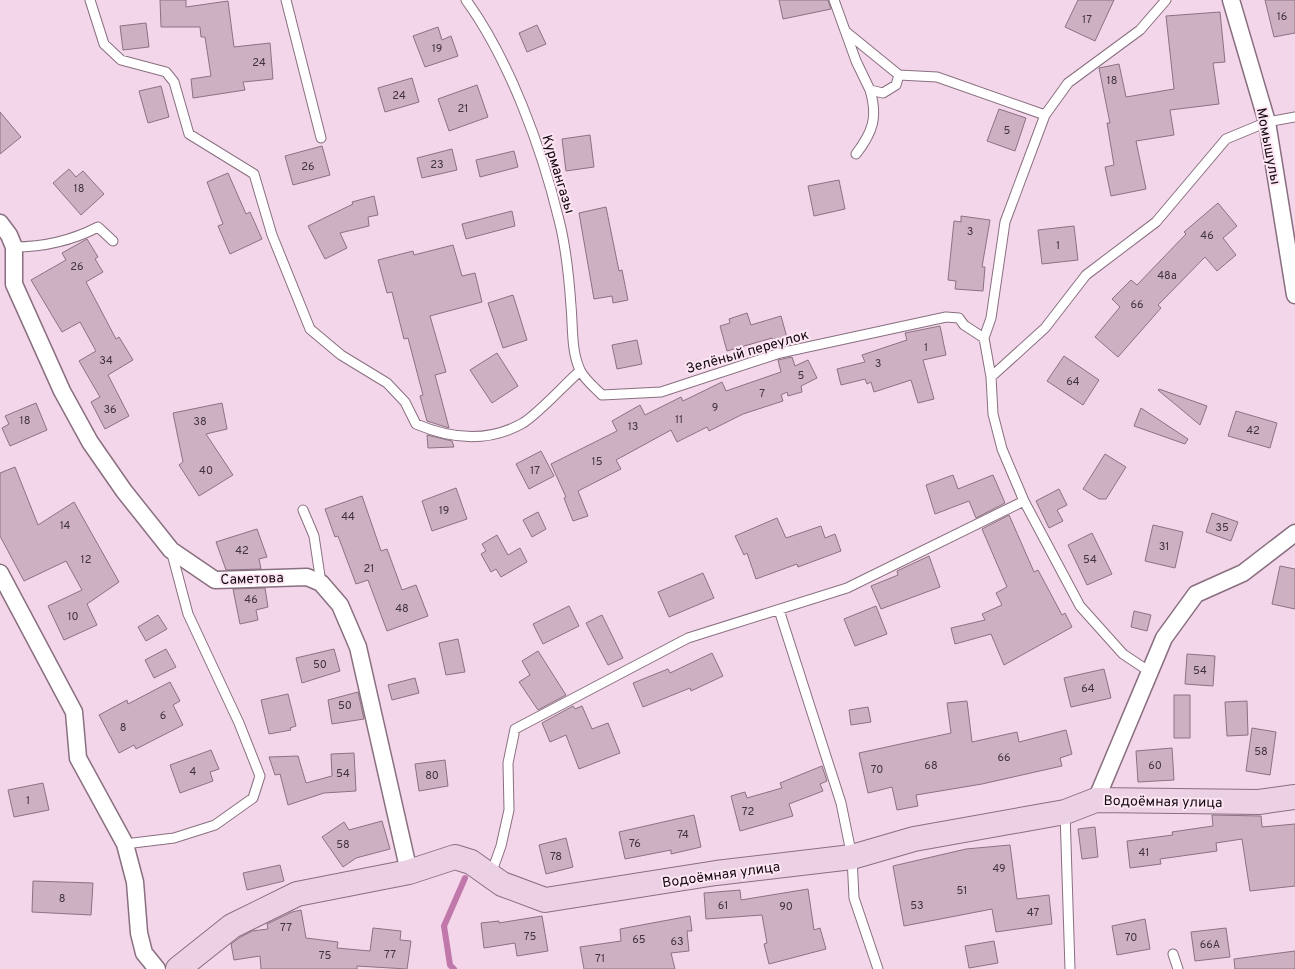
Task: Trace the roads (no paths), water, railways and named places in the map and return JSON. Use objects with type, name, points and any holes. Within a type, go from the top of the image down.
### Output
[{"type":"street","name":"Момышулы","points":[[1231,0],[1267,122],[1295,295]]},
{"type":"street","name":"Саметова","points":[[0,223],[9,235],[14,247],[14,284],[62,391],[96,450],[124,491],[171,550],[215,580],[308,577],[322,584]]},
{"type":"street","points":[[1096,800],[1164,638],[1196,594],[1243,573],[1295,533]]},
{"type":"street","points":[[0,573],[74,712],[78,758],[125,844],[134,882],[139,933],[144,953],[156,969]]},
{"type":"street","points":[[322,584],[340,605],[358,648],[409,872]]},
{"type":"street","name":"Водоёмная улица","points":[[178,969],[232,926],[297,894],[409,872],[455,857],[471,862],[490,877],[545,900],[716,873],[852,857],[914,839],[1066,812],[1096,800],[1259,802],[1295,797]]},
{"type":"lane","points":[[90,0],[104,44],[121,60],[166,72],[174,82],[189,134],[254,174],[272,235],[310,329],[341,354],[387,383],[405,402],[416,424],[439,434],[481,438],[523,422],[580,371]]},
{"type":"lane","points":[[286,0],[321,138]]},
{"type":"lane","name":"Курмангазы","points":[[466,0],[477,15],[505,68],[535,140],[559,220],[569,281],[574,351],[580,371]]},
{"type":"lane","points":[[834,0],[876,109],[868,138],[856,154]]},
{"type":"lane","points":[[1150,672],[1123,654],[1080,606],[1024,501],[1000,441],[993,414],[991,377],[984,338],[991,318],[1005,222],[1045,115],[1068,83],[1140,30],[1166,0]]},
{"type":"lane","points":[[845,31],[899,75],[937,77],[1045,115]]},
{"type":"lane","points":[[870,90],[883,93],[896,85],[899,75]]},
{"type":"lane","points":[[991,377],[1045,328],[1086,275],[1156,222],[1226,139],[1267,122],[1295,117]]},
{"type":"lane","points":[[14,247],[46,246],[78,237],[98,226],[113,240]]},
{"type":"lane","name":"Зелёный переулок","points":[[580,371],[602,395],[661,392],[780,353],[946,317],[959,318],[964,325],[984,338]]},
{"type":"lane","points":[[490,877],[501,846],[509,810],[508,763],[515,729],[688,638],[848,588],[1024,501]]},
{"type":"lane","points":[[303,510],[314,536],[322,584]]},
{"type":"lane","points":[[125,844],[174,838],[215,825],[253,798],[260,776],[239,723],[188,614],[171,550]]},
{"type":"lane","points":[[779,610],[841,803],[852,857],[854,898],[878,969]]},
{"type":"lane","points":[[1066,812],[1070,969]]},
{"type":"lane","points":[[1174,954],[1178,969]]},
{"type":"waterway","points":[[454,969],[450,965],[444,926],[465,878]]}]
